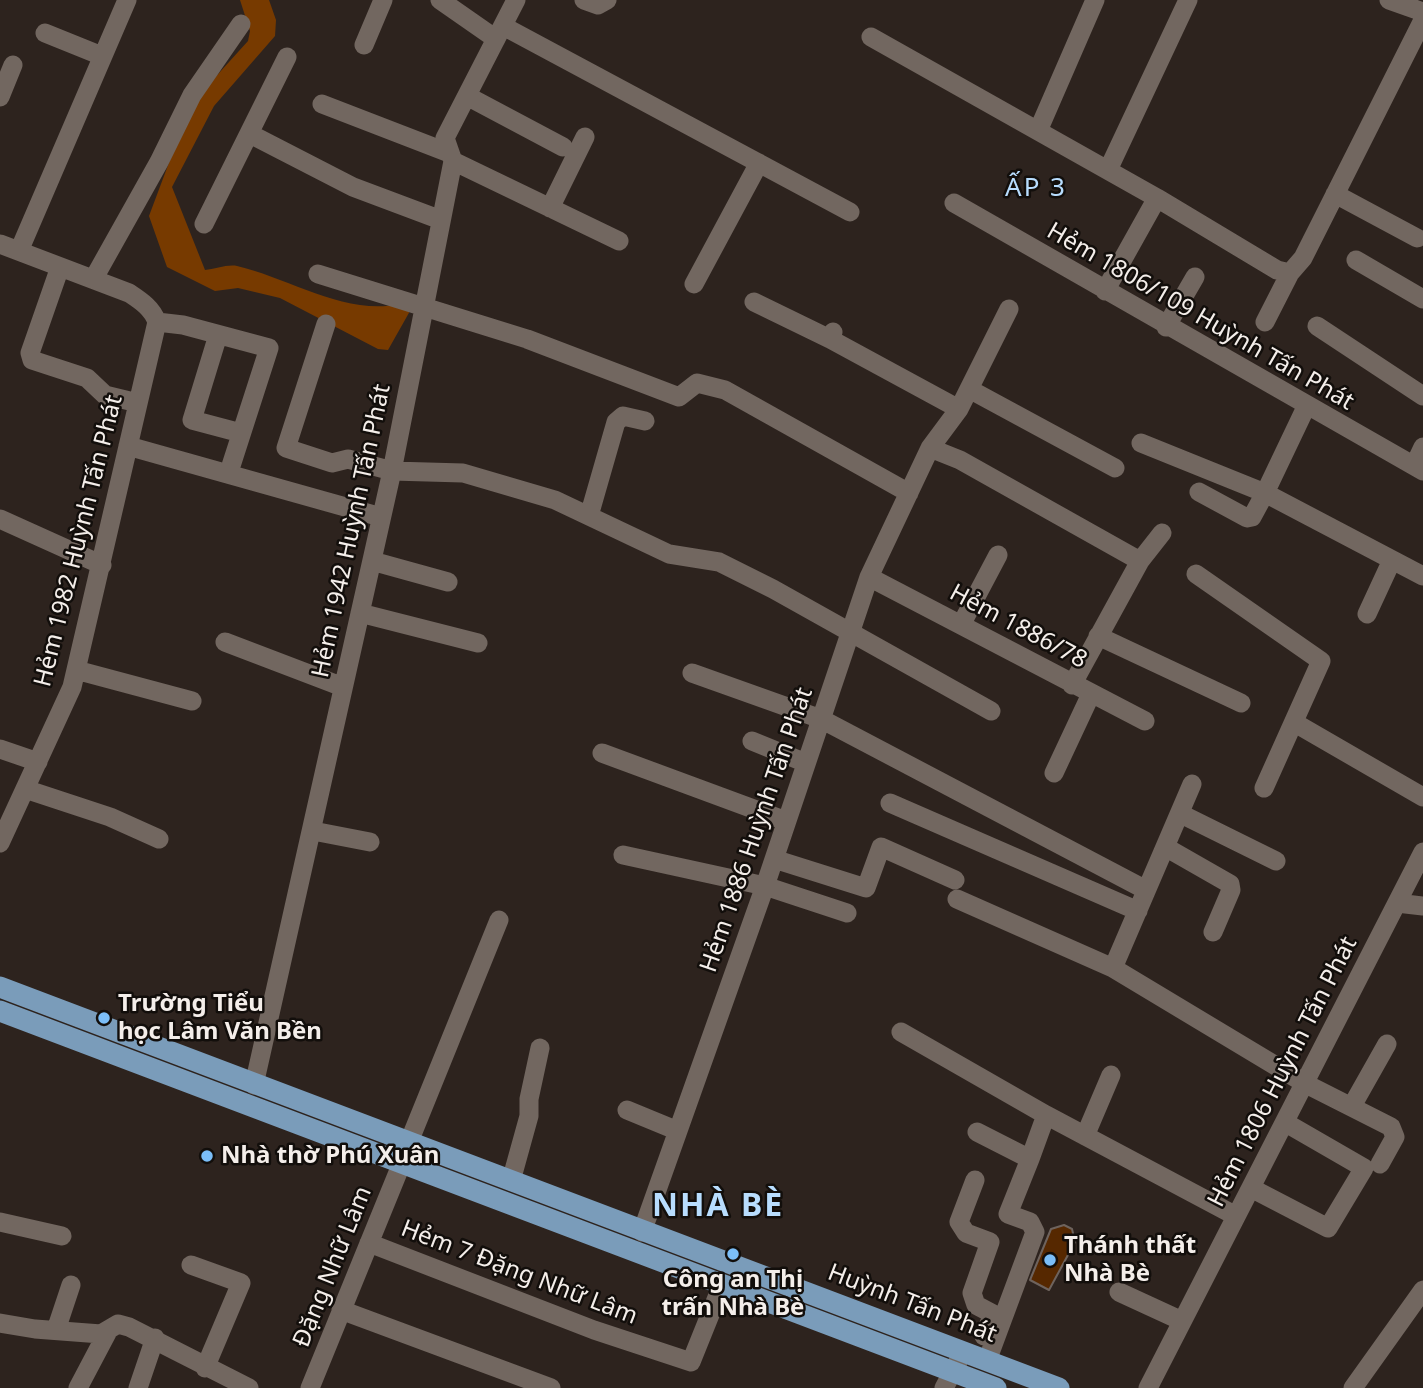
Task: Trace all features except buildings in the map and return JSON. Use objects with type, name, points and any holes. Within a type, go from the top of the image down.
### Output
[{"type":"main road","name":"Huỳnh Tấn Phát","points":[[0,987],[1059,1388]]},
{"type":"main road","name":"Huỳnh Tấn Phát","points":[[0,1011],[722,1285],[949,1380],[996,1388]]},
{"type":"main road","points":[[401,1165],[409,1142]]},
{"type":"street","points":[[19,251],[127,0]]},
{"type":"street","points":[[364,45],[383,0]]},
{"type":"street","points":[[440,0],[850,212]]},
{"type":"street","name":"Hẻm 1942 Huỳnh Tấn Phát","points":[[254,1084],[392,471],[441,220],[451,157],[445,138],[516,0]]},
{"type":"street","points":[[584,0],[598,5],[607,0]]},
{"type":"street","points":[[1038,131],[1095,0]]},
{"type":"street","points":[[1108,170],[1188,0]]},
{"type":"street","points":[[1389,0],[1423,12]]},
{"type":"street","points":[[1265,322],[1283,271],[1303,258],[1423,20]]},
{"type":"street","points":[[94,278],[159,162],[192,95],[241,24]]},
{"type":"street","points":[[45,33],[102,56]]},
{"type":"street","points":[[871,37],[1283,271]]},
{"type":"street","points":[[204,224],[287,57]]},
{"type":"street","points":[[0,97],[13,65]]},
{"type":"street","points":[[467,96],[563,146]]},
{"type":"street","points":[[322,104],[451,157],[619,241]]},
{"type":"street","points":[[250,134],[353,187],[441,220]]},
{"type":"street","points":[[550,208],[585,137]]},
{"type":"street","points":[[694,284],[759,163]]},
{"type":"street","points":[[1335,194],[1417,238]]},
{"type":"street","points":[[1105,291],[1157,198]]},
{"type":"street","name":"Hẻm 1806/109 Huỳnh Tấn Phát","points":[[954,203],[1166,327],[1418,469]]},
{"type":"street","points":[[0,244],[94,278],[142,302],[154,313],[156,322],[269,348],[229,472]]},
{"type":"street","points":[[1356,260],[1423,299]]},
{"type":"street","points":[[60,267],[30,354],[32,359],[88,379],[105,395],[138,403]]},
{"type":"street","points":[[318,274],[527,339],[679,397],[700,383],[725,390],[909,493]]},
{"type":"street","points":[[1166,327],[1195,277]]},
{"type":"street","points":[[754,302],[831,335],[959,409]]},
{"type":"street","name":"Hẻm 1886 Huỳnh Tấn Phát","points":[[642,1232],[765,886],[869,578],[930,449],[959,409],[1009,309]]},
{"type":"street","name":"Hẻm 1982 Huỳnh Tấn Phát","points":[[0,843],[72,687],[156,322]]},
{"type":"street","points":[[326,324],[286,448],[332,463],[348,460],[392,471],[463,473],[555,500],[668,554],[719,562],[773,589],[991,711]]},
{"type":"street","points":[[1317,326],[1423,396]]},
{"type":"street","points":[[218,335],[192,420],[241,433]]},
{"type":"street","points":[[969,389],[1115,468]]},
{"type":"street","points":[[1199,492],[1247,518],[1252,517],[1306,407]]},
{"type":"street","points":[[589,516],[616,422],[623,416],[645,421]]},
{"type":"street","points":[[1141,443],[1265,493],[1423,576]]},
{"type":"street","points":[[128,446],[229,472],[381,517]]},
{"type":"street","points":[[1418,469],[1423,447]]},
{"type":"street","points":[[930,449],[960,460],[1140,561]]},
{"type":"street","points":[[0,519],[102,565]]},
{"type":"street","points":[[1072,685],[1140,561],[1162,533]]},
{"type":"street","points":[[961,625],[998,555]]},
{"type":"street","points":[[1367,614],[1392,560]]},
{"type":"street","points":[[372,561],[447,582]]},
{"type":"street","points":[[1196,574],[1319,658],[1320,666],[1264,788]]},
{"type":"street","name":"Hẻm 1886/78","points":[[869,578],[1072,685],[1145,720]]},
{"type":"street","points":[[360,612],[478,643]]},
{"type":"street","points":[[1098,636],[1241,703]]},
{"type":"street","points":[[225,642],[343,687]]},
{"type":"street","points":[[76,670],[192,701]]},
{"type":"street","points":[[692,673],[821,719],[1146,890]]},
{"type":"street","points":[[1054,773],[1091,694]]},
{"type":"street","points":[[1295,723],[1423,797]]},
{"type":"street","points":[[752,741],[806,764]]},
{"type":"street","points":[[0,749],[38,762]]},
{"type":"street","points":[[602,753],[786,821]]},
{"type":"street","points":[[1113,968],[1167,848],[1192,784]]},
{"type":"street","points":[[25,789],[110,817],[159,839]]},
{"type":"street","points":[[890,803],[1138,911]]},
{"type":"street","points":[[1181,814],[1276,861]]},
{"type":"street","points":[[313,831],[370,842]]},
{"type":"street","points":[[774,859],[866,888],[881,847],[956,890],[1113,968],[1307,1084],[1394,1131],[1395,1137],[1380,1164]]},
{"type":"street","points":[[1167,848],[1230,884],[1213,932]]},
{"type":"street","name":"Hẻm 1806 Huỳnh Tấn Phát","points":[[1148,1388],[1307,1084],[1423,852]]},
{"type":"street","points":[[623,855],[765,886],[847,914]]},
{"type":"street","points":[[1397,903],[1423,906]]},
{"type":"street","points":[[409,1142],[499,920]]},
{"type":"street","points":[[901,1032],[1046,1115],[1236,1216]]},
{"type":"street","points":[[1352,1106],[1387,1044]]},
{"type":"street","points":[[510,1181],[529,1116],[529,1099],[540,1048]]},
{"type":"street","points":[[1085,1136],[1111,1075]]},
{"type":"street","points":[[627,1110],[678,1130]]},
{"type":"street","points":[[949,1380],[975,1356],[1035,1232],[1030,1222],[1008,1214],[1046,1115]]},
{"type":"street","points":[[1251,1188],[1328,1228],[1364,1168],[1286,1123]]},
{"type":"street","points":[[977,1132],[1030,1159]]},
{"type":"street","name":"Đặng Nhữ Lâm","points":[[310,1388],[401,1165]]},
{"type":"street","points":[[975,1180],[959,1222],[966,1233],[990,1242],[972,1293],[976,1305],[993,1314],[975,1356]]},
{"type":"street","points":[[0,1222],[62,1236]]},
{"type":"street","name":"Hẻm 7 Đặng Nhữ Lâm","points":[[369,1243],[594,1330],[691,1362],[722,1285]]},
{"type":"street","points":[[191,1265],[241,1283],[205,1368]]},
{"type":"street","points":[[56,1330],[71,1285]]},
{"type":"street","points":[[1353,1388],[1423,1290]]},
{"type":"street","points":[[1118,1292],[1182,1321]]},
{"type":"street","points":[[341,1310],[551,1388]]},
{"type":"street","points":[[0,1323],[56,1330],[107,1332]]},
{"type":"street","points":[[78,1388],[107,1332],[118,1324],[155,1338],[205,1368],[248,1388]]},
{"type":"street","points":[[138,1388],[155,1338]]},
{"type":"shaded area","points":[[240,0],[269,0],[276,20],[275,36],[214,106],[172,187],[205,270],[237,266],[317,294],[359,305],[400,304],[410,311],[388,350],[378,349],[280,298],[238,288],[215,291],[167,267],[149,216],[185,120],[210,83],[248,41],[250,31]]},
{"type":"place","name":"Trường Tiểu học Lâm Văn Bền","points":[[104,1018]]},
{"type":"place","name":"Nhà thờ Phú Xuân","points":[[207,1156]]},
{"type":"place","name":"Công an Thị trấn Nhà Bè","points":[[733,1254]]},
{"type":"place","name":"Thánh thất Nhà Bè","points":[[1050,1260]]},
{"type":"district","name":"ẤP 3","points":[[1036,189]]},
{"type":"district","name":"NHÀ BÈ","points":[[718,1207]]}]
